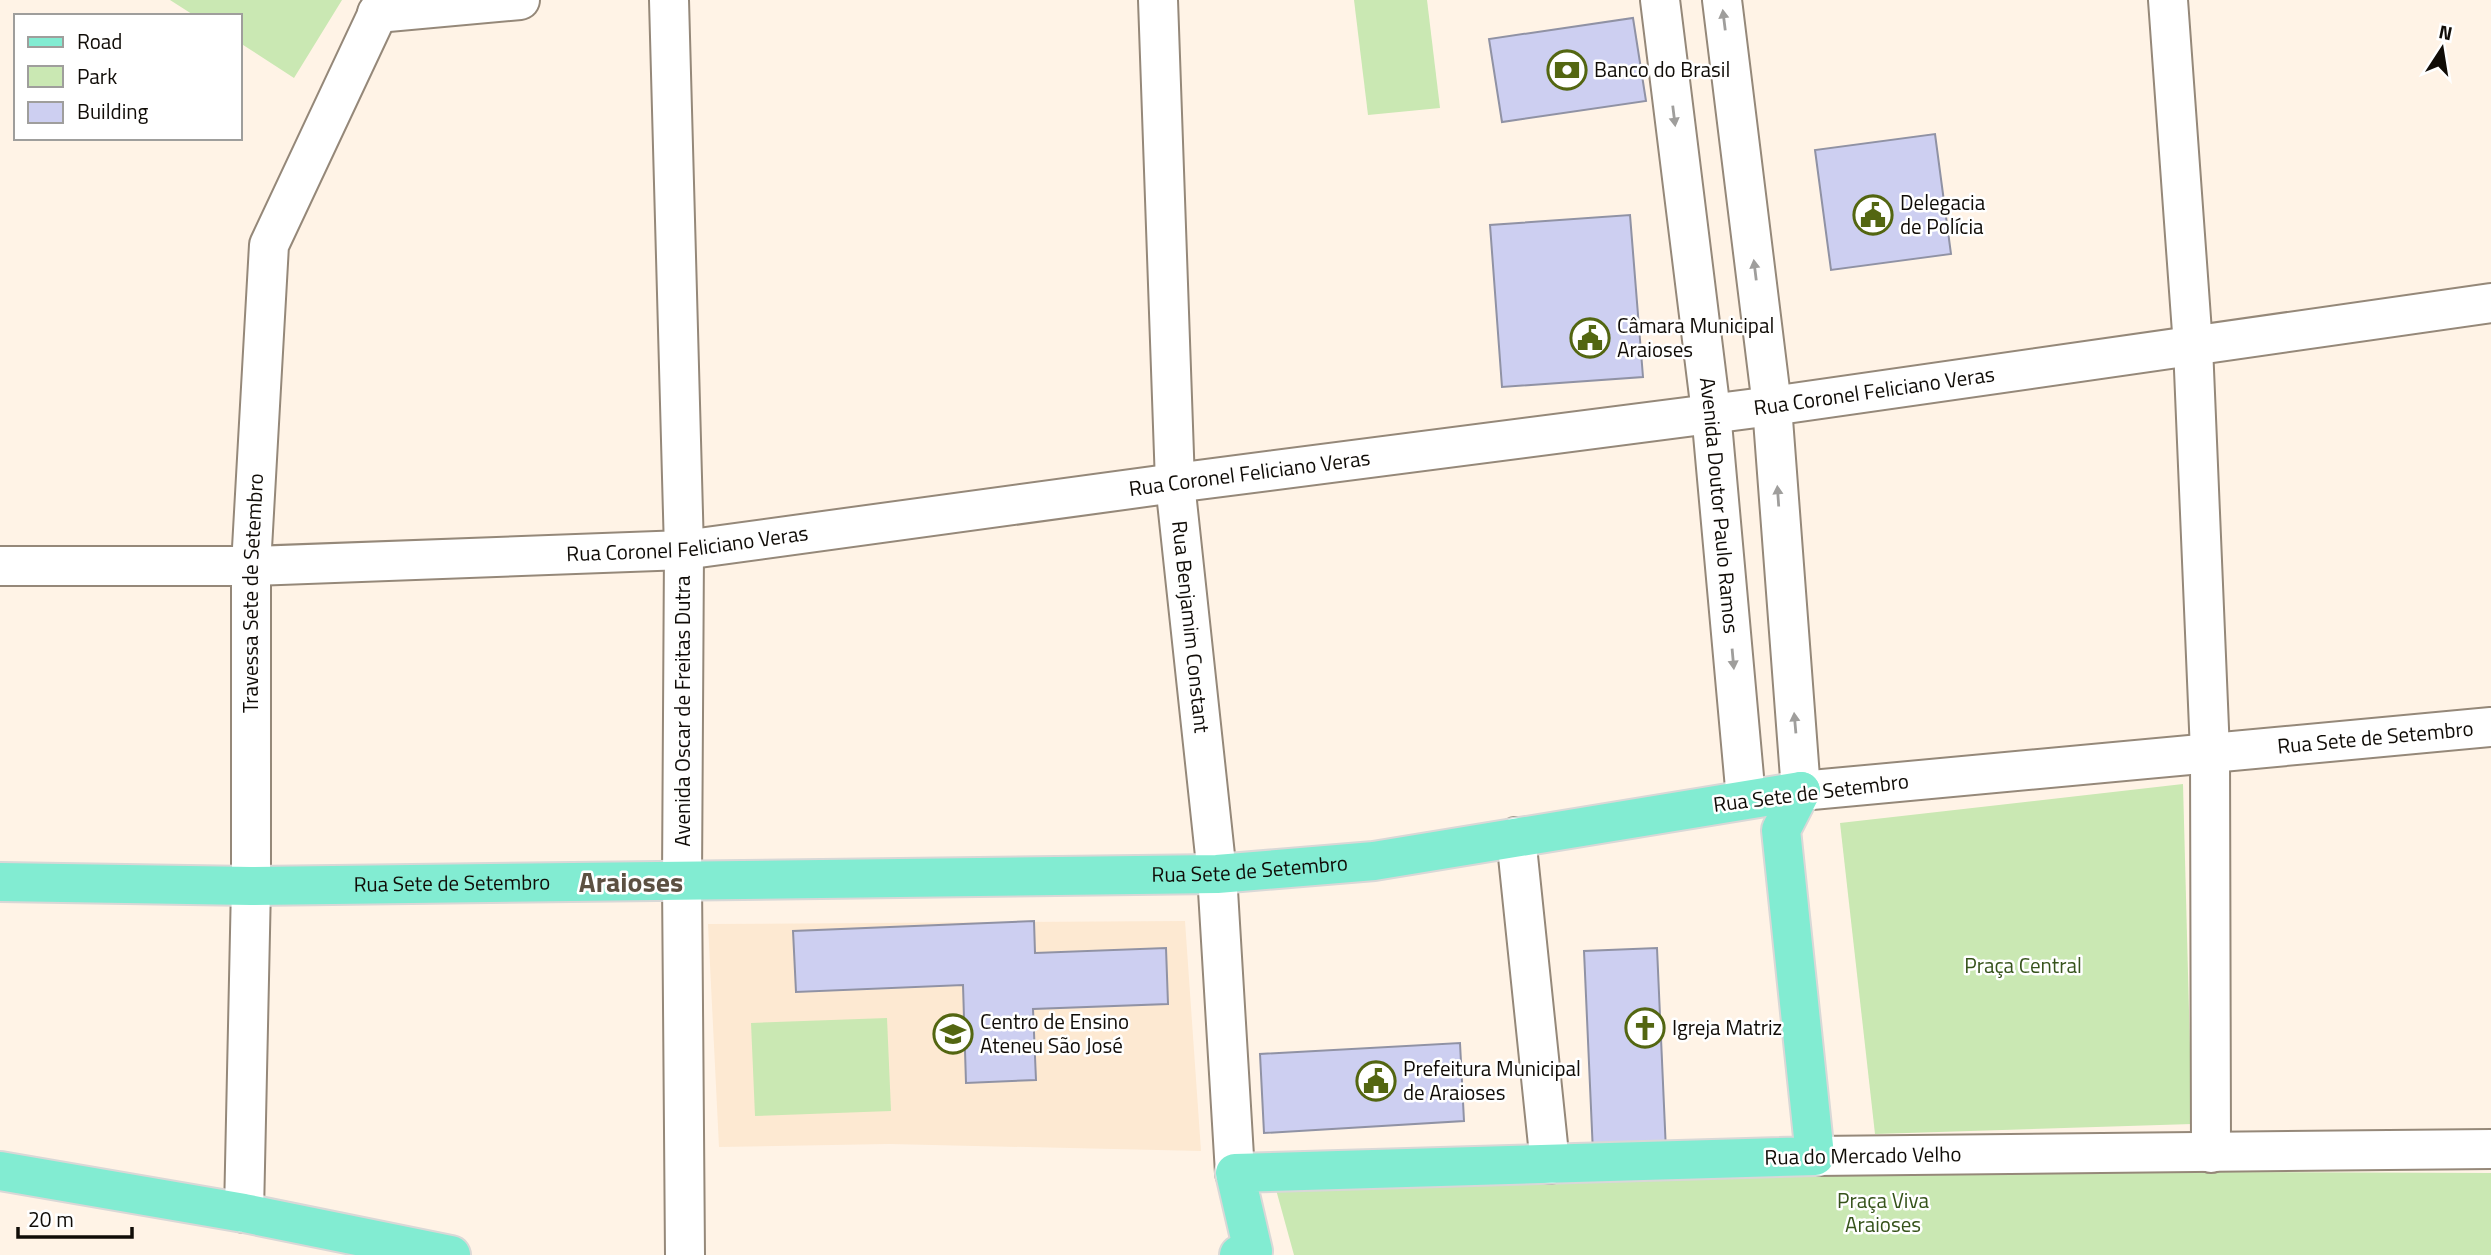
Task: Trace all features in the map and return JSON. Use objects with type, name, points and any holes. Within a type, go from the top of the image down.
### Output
[{"type":"main road","name":"Rua Sete de Setembro","points":[[0,882],[251,886],[1217,874],[1374,861],[1801,791]]},
{"type":"main road","points":[[1801,791],[1781,830],[1815,1156]]},
{"type":"main road","points":[[1746,799],[1781,830]]},
{"type":"main road","name":"Rua do Mercado Velho","points":[[1235,1173],[1815,1156]]},
{"type":"main road","points":[[0,1171],[244,1213],[451,1255]]},
{"type":"main road","name":"Rua Benjamim Constant","points":[[1235,1173],[1249,1254]]},
{"type":"street","points":[[381,6],[520,0]]},
{"type":"street","name":"Avenida Oscar de Freitas Dutra","points":[[669,0],[684,550],[682,881],[685,1255]]},
{"type":"street","name":"Rua Benjamim Constant","points":[[1158,0],[1175,483],[1217,874],[1235,1173]]},
{"type":"street","name":"Avenida Doutor Paulo Ramos","points":[[1660,0],[1711,412],[1746,799]]},
{"type":"street","points":[[1722,0],[1772,406],[1801,791]]},
{"type":"street","points":[[2168,0],[2193,346],[2210,752],[2211,1153]]},
{"type":"street","name":"Travessa Sete de Setembro","points":[[244,1213],[251,886],[251,566],[269,245],[381,6]]},
{"type":"street","name":"Rua Coronel Feliciano Veras","points":[[0,566],[251,566],[684,550],[1772,406],[2491,303]]},
{"type":"street","name":"Rua Sete de Setembro","points":[[1801,791],[2491,727]]},
{"type":"street","points":[[1516,837],[1550,1164]]},
{"type":"street","name":"Rua do Mercado Velho","points":[[1815,1156],[2491,1149]]},
{"type":"shaded area","name":"Centro de Ensino Ateneu São José","points":[[1185,921],[1201,1151],[889,1144],[719,1147],[708,924]]},
{"type":"green space","points":[[170,0],[342,0],[294,78],[242,44],[242,14],[192,14]]},
{"type":"green space","points":[[1354,0],[1427,0],[1440,108],[1368,115]]},
{"type":"green space","name":"Praça Central","points":[[2183,784],[2192,1124],[1875,1134],[1840,823]]},
{"type":"green space","points":[[887,1018],[891,1111],[755,1116],[751,1023]]},
{"type":"green space","name":"Praça Viva Araioses","points":[[1879,1171],[2491,1173],[2491,1255],[1294,1255],[1275,1186]]},
{"type":"building","name":"Banco do Brasil","points":[[1633,18],[1646,101],[1502,122],[1489,39]]},
{"type":"building","points":[[1935,134],[1951,254],[1831,270],[1815,150]]},
{"type":"building","points":[[1630,215],[1643,377],[1502,387],[1490,225]]},
{"type":"building","points":[[1034,921],[1035,953],[1166,948],[1168,1004],[1033,1009],[1036,1080],[966,1083],[963,985],[796,992],[793,931]]},
{"type":"building","points":[[1657,948],[1666,1151],[1593,1153],[1584,951]]},
{"type":"building","points":[[1460,1043],[1464,1121],[1264,1133],[1260,1054]]},
{"type":"place","name":"Banco do Brasil","points":[[1567,70]]},
{"type":"place","name":"Delegacia de Polícia","points":[[1873,215]]},
{"type":"place","name":"Câmara Municipal Araioses","points":[[1590,338]]},
{"type":"place","name":"Igreja Matriz","points":[[1645,1028]]},
{"type":"place","name":"Centro de Ensino Ateneu São José","points":[[953,1034]]},
{"type":"place","name":"Prefeitura Municipal de Araioses","points":[[1376,1081]]},
{"type":"district","name":"Araioses","points":[[631,882]]}]
